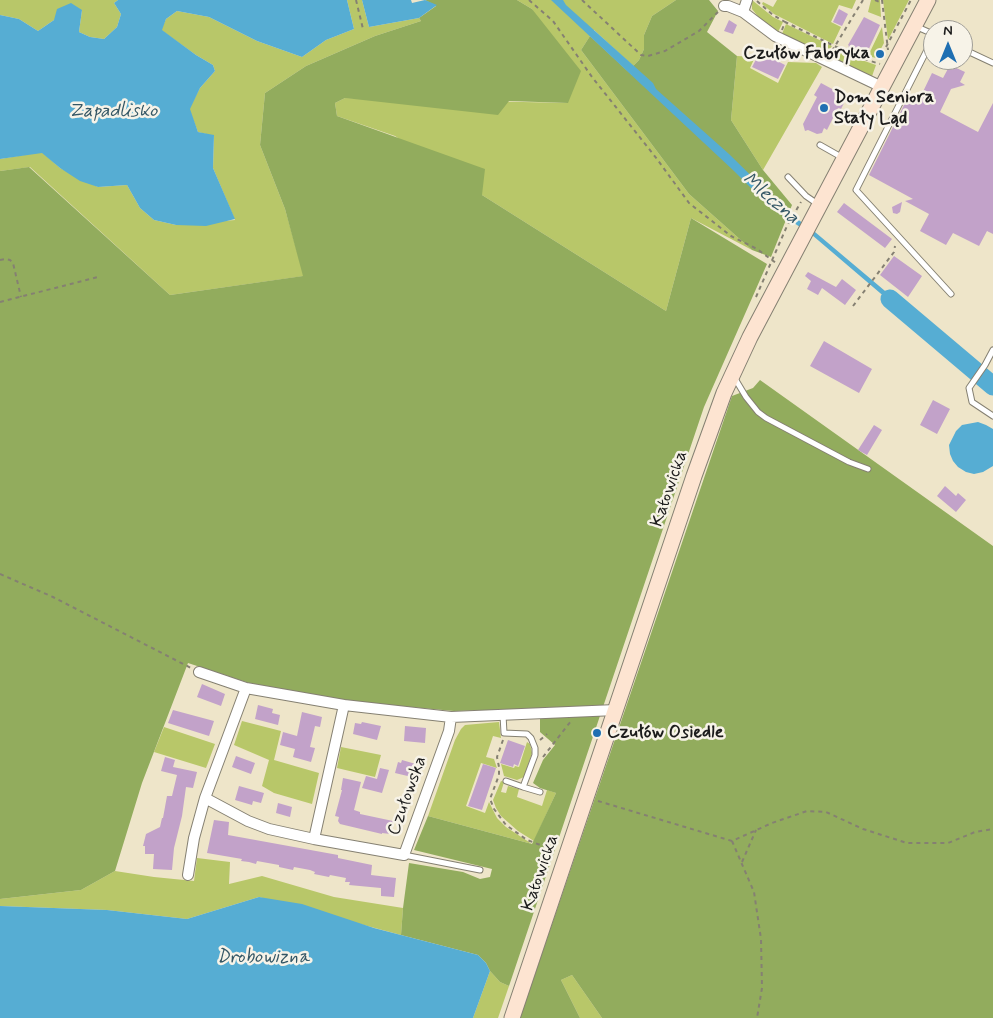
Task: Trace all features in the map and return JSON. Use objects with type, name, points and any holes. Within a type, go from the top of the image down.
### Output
[{"type":"main road","name":"Katowicka","points":[[512,1018],[697,468],[732,374],[816,210],[928,0]]},
{"type":"street","points":[[744,12],[747,0]]},
{"type":"street","points":[[724,6],[744,12],[779,38],[882,87]]},
{"type":"street","points":[[199,672],[246,688],[344,705],[451,717],[616,710]]},
{"type":"street","points":[[188,876],[194,838],[205,798],[246,688]]},
{"type":"street","points":[[314,839],[344,705]]},
{"type":"street","name":"Czułowska","points":[[205,798],[248,822],[270,829],[404,855],[449,731],[451,717]]},
{"type":"lane","points":[[914,26],[923,31]]},
{"type":"lane","points":[[973,54],[993,63]]},
{"type":"lane","points":[[923,56],[856,190],[951,294]]},
{"type":"lane","points":[[820,145],[844,159]]},
{"type":"lane","points":[[788,177],[816,210]]},
{"type":"lane","points":[[993,350],[969,388],[972,402],[993,416]]},
{"type":"lane","points":[[732,374],[746,397],[758,412],[766,418],[849,462],[868,469]]},
{"type":"lane","points":[[503,714],[504,733],[527,734],[535,748],[535,755],[523,787]]},
{"type":"lane","points":[[506,782],[540,792]]},
{"type":"lane","points":[[404,855],[480,870]]},
{"type":"path","points":[[356,0],[363,28]]},
{"type":"path","points":[[529,0],[553,21],[592,76],[689,203],[731,236],[757,249],[786,268]]},
{"type":"path","points":[[582,0],[641,55],[648,56],[666,52],[699,31],[724,6]]},
{"type":"path","points":[[755,0],[785,22],[855,56],[880,64]]},
{"type":"path","points":[[826,60],[863,0]]},
{"type":"path","points":[[875,0],[882,2],[888,50]]},
{"type":"path","points":[[886,46],[910,0]]},
{"type":"path","points":[[773,58],[785,22]]},
{"type":"path","points":[[755,299],[787,226],[797,208]]},
{"type":"path","points":[[853,306],[894,252],[897,236]]},
{"type":"path","points":[[0,260],[6,259],[13,263],[21,297]]},
{"type":"path","points":[[0,302],[98,278]]},
{"type":"path","points":[[0,574],[53,597],[199,672]]},
{"type":"path","points":[[541,758],[573,716]]},
{"type":"path","points":[[504,733],[497,757],[500,767],[499,775],[490,799],[494,808],[506,824],[527,840],[559,852]]},
{"type":"path","points":[[586,796],[732,841],[807,811],[826,812],[863,830],[907,843],[948,843],[975,832],[993,829]]},
{"type":"path","points":[[742,863],[756,830]]},
{"type":"path","points":[[732,841],[754,892],[761,939],[762,988],[757,1018]]},
{"type":"green space","points":[[0,0],[118,0],[114,3],[121,14],[117,27],[104,39],[90,37],[79,32],[82,10],[54,20],[38,31],[19,19],[0,15]]},
{"type":"green space","points":[[347,0],[362,0],[369,27],[419,18],[421,21],[375,36],[306,66],[265,93],[260,145],[285,209],[304,276],[170,295],[30,167],[0,171],[0,159],[42,152],[60,168],[98,187],[127,185],[140,208],[154,220],[176,225],[235,220],[213,168],[214,136],[198,132],[189,109],[200,88],[215,71],[213,65],[161,30],[166,19],[177,11],[209,17],[257,41],[302,57],[326,40],[354,29]]},
{"type":"green space","points":[[425,0],[517,0],[532,9],[581,71],[568,103],[509,101],[498,115],[345,98],[335,103],[337,116],[485,169],[482,195],[666,311],[691,218],[767,264],[704,407],[509,986],[500,982],[478,955],[401,935],[403,908],[409,863],[463,872],[480,879],[490,877],[492,869],[414,850],[428,816],[532,844],[556,793],[540,788],[533,783],[543,760],[555,745],[540,732],[540,709],[454,711],[344,701],[249,683],[188,663],[142,783],[115,871],[81,890],[0,899],[0,171],[29,167],[170,295],[303,276],[285,209],[260,145],[265,93],[306,66],[375,36],[421,21],[419,18],[436,6]]},
{"type":"green space","points":[[517,0],[676,0],[652,16],[644,35],[644,49],[639,60],[633,66],[594,30],[581,50],[689,194],[752,250],[691,218],[666,311],[482,195],[395,136],[337,116],[335,103],[345,98],[567,103],[532,9]]},
{"type":"green space","points":[[676,0],[709,0],[718,11],[707,32],[737,56],[731,120],[763,170],[792,205],[771,257],[752,250],[689,194],[581,50],[590,36],[632,75],[633,66],[639,60],[644,49],[644,35],[652,16]]},
{"type":"green space","points":[[752,0],[773,17],[783,22],[778,32],[760,19],[752,9]]},
{"type":"green space","points":[[777,0],[856,0],[852,9],[839,5],[831,22],[841,27],[833,44],[774,14],[762,4],[763,2],[773,7]]},
{"type":"green space","points":[[871,0],[880,0],[881,17],[868,12]]},
{"type":"green space","points":[[883,0],[909,0],[888,40]]},
{"type":"green space","points":[[786,24],[832,46],[826,54],[782,34]]},
{"type":"green space","points":[[882,27],[884,43],[876,58],[868,56]]},
{"type":"green space","points":[[837,50],[876,65],[871,79],[831,60]]},
{"type":"green space","points":[[737,56],[755,57],[750,68],[778,83],[788,62],[816,63],[822,67],[763,170],[731,120]]},
{"type":"green space","points":[[760,380],[993,546],[993,1018],[602,1018],[572,975],[561,980],[580,1018],[520,1018],[732,396],[753,388]]},
{"type":"green space","points":[[242,721],[281,731],[274,760],[319,773],[312,804],[274,793],[262,786],[269,760],[234,745]]},
{"type":"green space","points":[[499,722],[501,738],[493,736],[486,757],[494,759],[497,768],[481,763],[466,806],[485,813],[489,802],[497,818],[506,827],[532,844],[428,816],[455,740],[461,729],[465,725]]},
{"type":"green space","points":[[164,727],[215,744],[206,768],[154,752]]},
{"type":"green space","points":[[527,742],[530,744],[532,753],[524,777],[517,780],[504,776],[501,764],[514,768],[515,766],[519,767]]},
{"type":"green space","points":[[341,747],[381,755],[375,777],[337,768]]},
{"type":"green space","points":[[501,781],[504,782],[501,792],[506,793],[508,786],[519,789],[517,797],[542,806],[547,790],[556,793],[534,841],[518,831],[501,816],[496,808],[493,800]]},
{"type":"green space","points":[[197,858],[230,862],[229,884],[262,876],[334,897],[403,908],[401,935],[259,897],[187,919],[107,910],[0,906],[0,899],[81,890],[115,871],[194,881]]},
{"type":"green space","points":[[490,971],[500,982],[509,986],[498,1018],[473,1018]]},
{"type":"green space","points":[[572,975],[602,1018],[580,1018],[561,980]]},
{"type":"water","name":"Zapadlisko","points":[[118,0],[347,0],[354,29],[326,40],[302,57],[257,41],[209,17],[177,11],[166,19],[162,30],[213,65],[215,71],[200,88],[190,109],[198,132],[214,135],[213,168],[235,219],[206,226],[176,225],[154,220],[140,208],[127,185],[98,187],[80,181],[42,153],[0,159],[0,15],[19,19],[38,31],[54,20],[57,9],[71,3],[82,10],[79,32],[90,37],[104,39],[117,27],[121,14],[114,3]]},
{"type":"water","points":[[362,0],[411,0],[412,3],[425,0],[437,5],[419,18],[369,27]]},
{"type":"water","points":[[551,0],[563,0],[566,5],[653,83],[656,89],[729,154],[789,213],[815,232],[910,312],[907,316],[812,235],[770,207]]},
{"type":"water","points":[[978,422],[993,429],[993,466],[983,472],[974,474],[958,467],[950,454],[949,445],[956,431],[962,425]]},
{"type":"water","name":"Drobowizna","points":[[259,897],[302,904],[374,928],[478,955],[486,963],[490,971],[473,1018],[0,1018],[0,906],[107,910],[187,919]]},
{"type":"building","points":[[839,9],[848,14],[842,26],[833,22]]},
{"type":"building","points":[[864,17],[880,25],[866,55],[859,51],[857,55],[847,50]]},
{"type":"building","points":[[729,20],[737,25],[733,34],[724,31]]},
{"type":"building","points":[[760,52],[785,65],[778,79],[752,67]]},
{"type":"building","points":[[947,70],[961,70],[965,72],[960,82],[965,85],[951,89],[940,112],[978,132],[993,103],[993,234],[987,231],[979,246],[953,233],[946,245],[920,231],[929,214],[905,201],[913,199],[869,175],[909,95],[919,100],[932,73],[943,78]]},
{"type":"building","name":"Dom Seniora Stały Ląd","points":[[821,83],[847,97],[841,109],[838,108],[827,130],[824,128],[822,133],[817,134],[808,130],[805,131],[803,124],[817,97],[814,95]]},
{"type":"building","points":[[902,202],[900,212],[897,214],[893,213],[892,207]]},
{"type":"building","points":[[844,203],[892,239],[885,248],[837,212]]},
{"type":"building","points":[[894,256],[922,276],[908,297],[880,275]]},
{"type":"building","points":[[808,272],[836,287],[842,279],[856,290],[845,305],[822,288],[818,295],[807,289],[811,281],[805,276]]},
{"type":"building","points":[[824,341],[872,369],[859,393],[810,366]]},
{"type":"building","points":[[933,400],[950,409],[937,434],[920,425]]},
{"type":"building","points":[[874,425],[882,430],[867,455],[858,450]]},
{"type":"building","points":[[945,486],[956,496],[958,493],[966,500],[956,512],[937,496]]},
{"type":"building","points":[[202,684],[225,694],[221,706],[197,697]]},
{"type":"building","points":[[258,705],[273,709],[272,713],[280,715],[278,725],[255,719]]},
{"type":"building","points":[[173,710],[214,721],[209,736],[168,723]]},
{"type":"building","points":[[302,712],[322,717],[320,727],[315,726],[310,747],[315,748],[311,762],[293,757],[295,749],[280,745],[283,732],[297,736]]},
{"type":"building","points":[[362,722],[381,726],[377,740],[353,734],[355,723],[361,724]]},
{"type":"building","points":[[405,726],[426,728],[425,743],[404,741]]},
{"type":"building","points":[[508,740],[525,746],[518,766],[514,764],[513,767],[500,763]]},
{"type":"building","points":[[236,756],[255,763],[251,774],[232,767]]},
{"type":"building","points":[[165,757],[175,760],[173,767],[197,772],[193,788],[186,787],[182,816],[174,848],[172,870],[153,869],[154,854],[145,854],[145,846],[143,846],[146,834],[160,827],[167,796],[172,796],[177,775],[161,771]]},
{"type":"building","points":[[402,760],[419,765],[416,778],[395,773],[398,762],[401,763]]},
{"type":"building","points":[[483,764],[496,768],[482,810],[468,806]]},
{"type":"building","points":[[380,768],[389,770],[382,793],[362,788],[366,776],[377,779]]},
{"type":"building","points":[[343,778],[361,782],[354,810],[360,812],[360,814],[393,821],[390,834],[382,834],[340,824],[338,821],[339,817],[335,816]]},
{"type":"building","points":[[239,786],[264,793],[261,803],[253,801],[252,805],[235,800]]},
{"type":"building","points":[[278,803],[292,807],[290,817],[276,813]]},
{"type":"building","points":[[214,820],[229,822],[228,835],[338,855],[338,858],[372,865],[371,875],[396,878],[394,897],[381,896],[381,888],[349,885],[350,882],[345,882],[346,878],[330,875],[329,877],[314,874],[315,872],[310,870],[294,867],[293,870],[257,861],[256,864],[241,861],[242,859],[207,853]]},
{"type":"waterway","name":"Mleczna","points":[[890,299],[993,386]]},
{"type":"place","name":"Czułów Fabryka","points":[[880,54]]},
{"type":"place","name":"Dom Seniora Stały Ląd","points":[[824,108]]},
{"type":"place","name":"Czułów Osiedle","points":[[597,733]]}]
